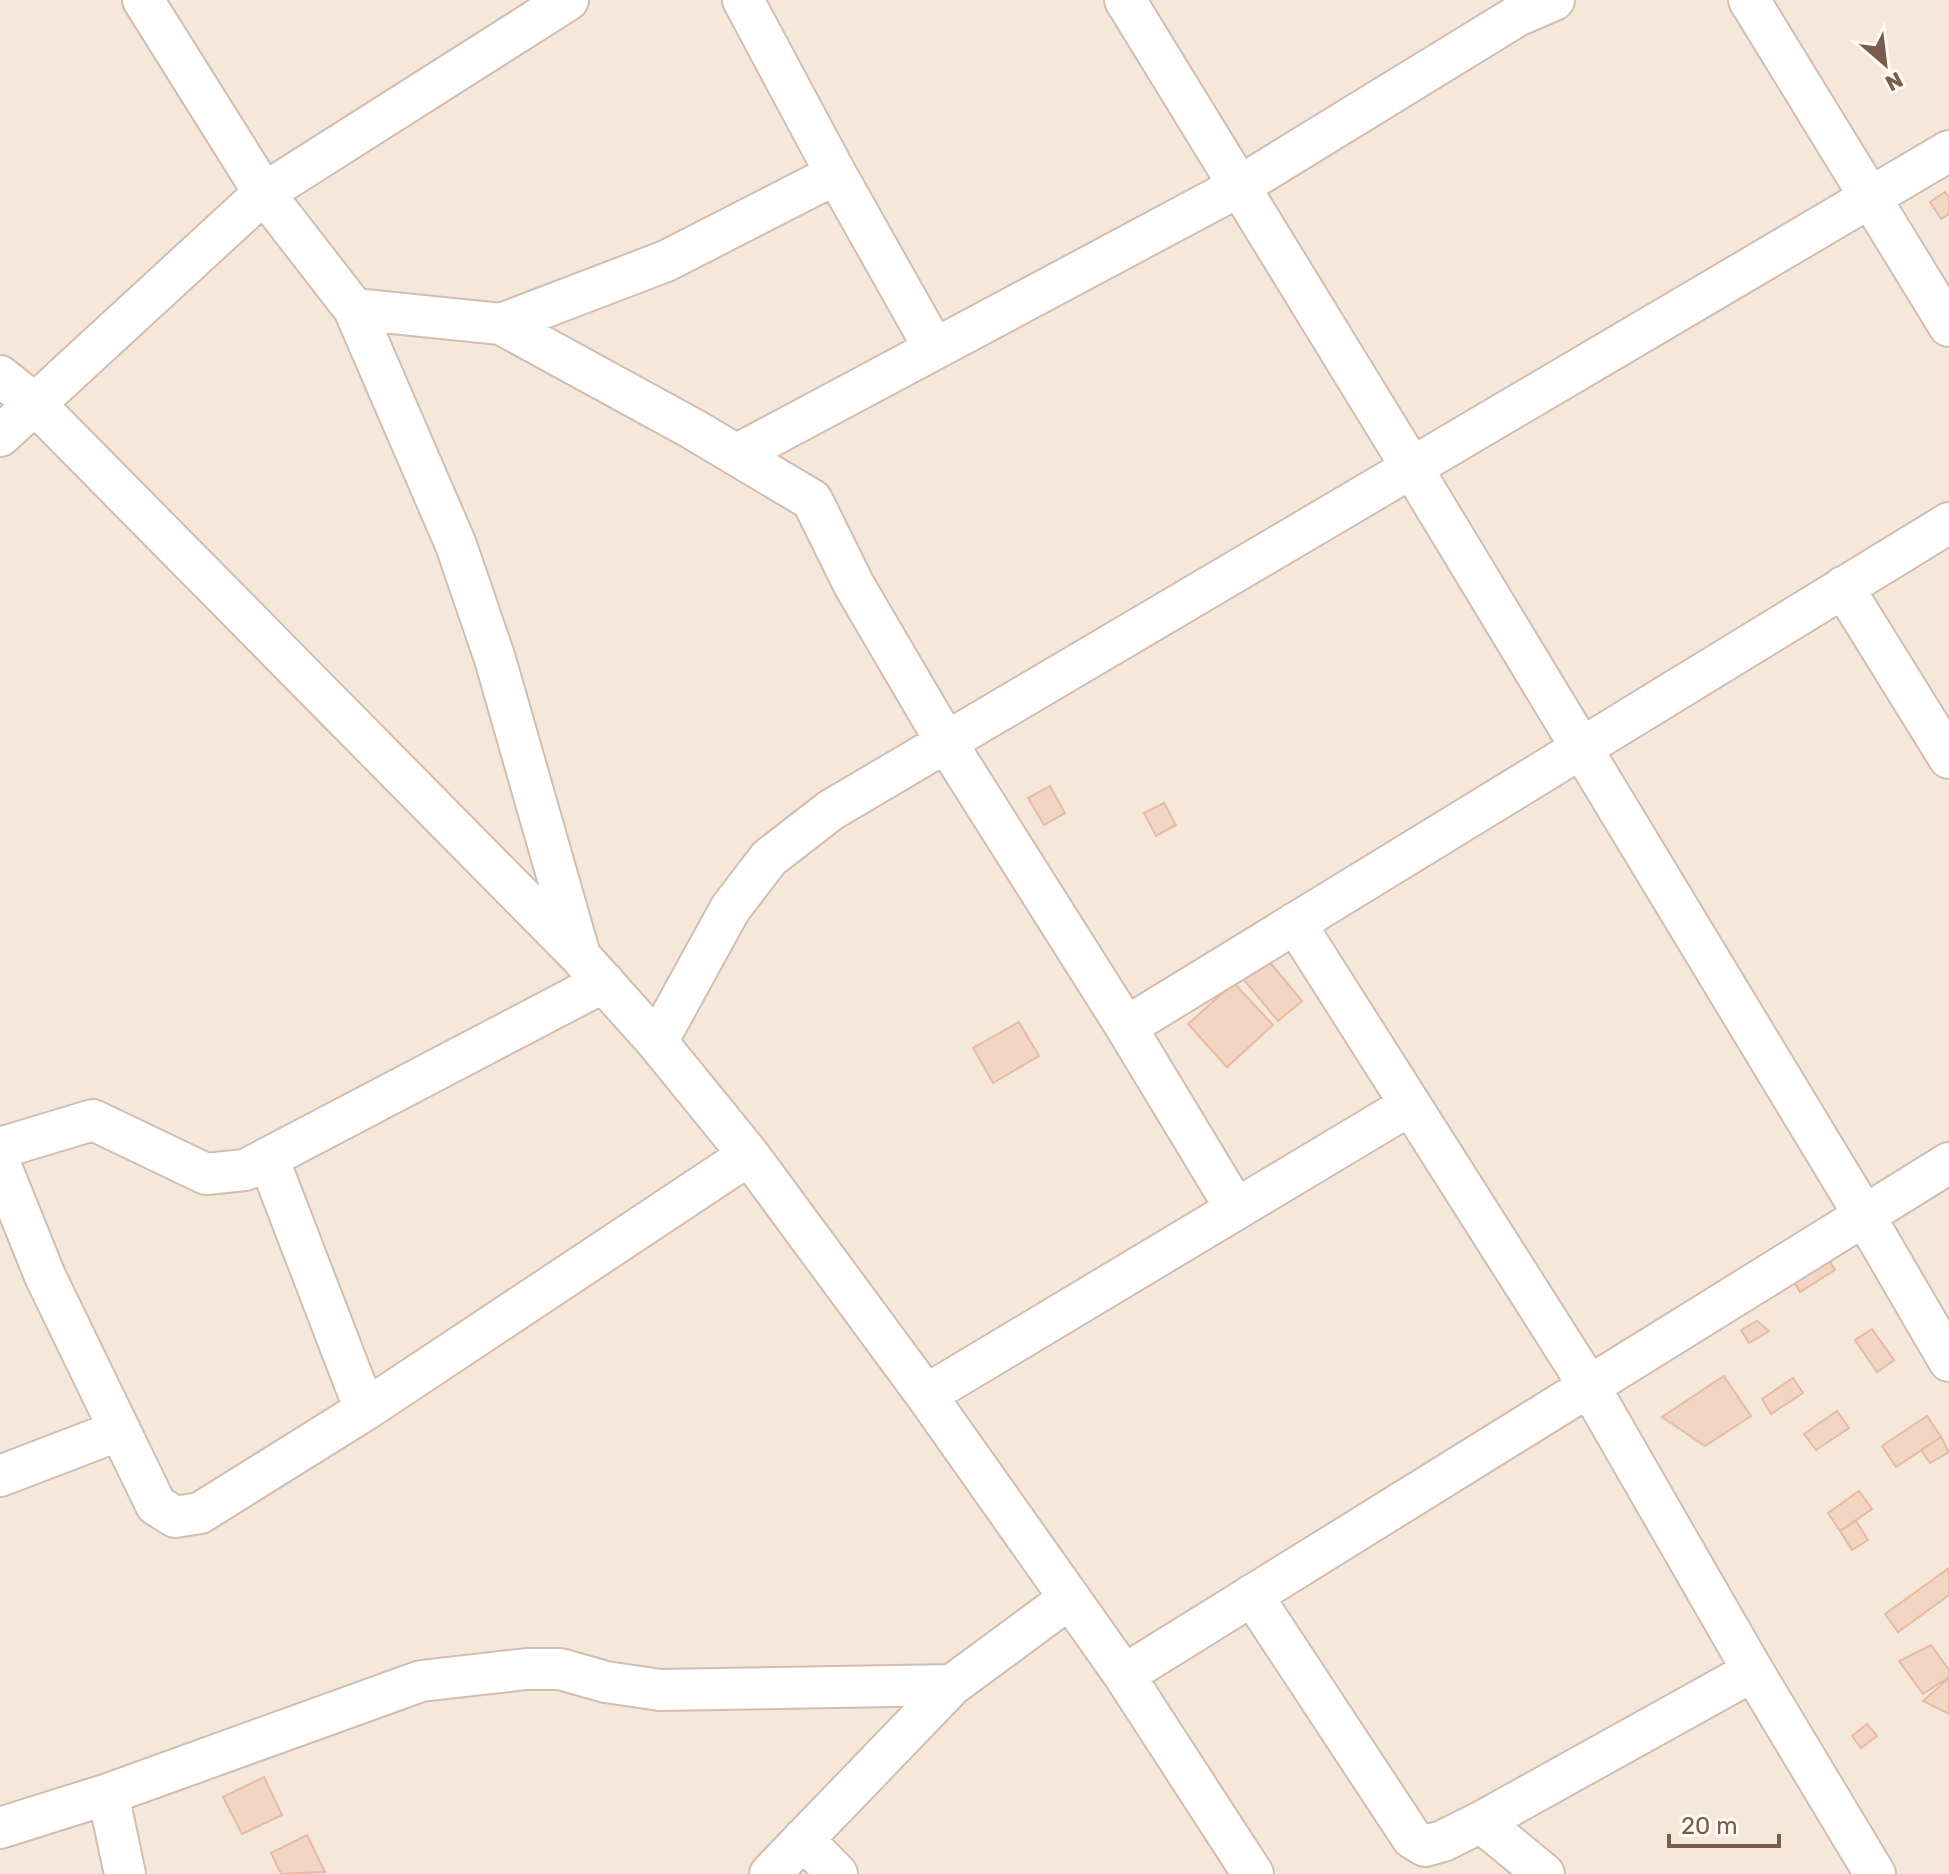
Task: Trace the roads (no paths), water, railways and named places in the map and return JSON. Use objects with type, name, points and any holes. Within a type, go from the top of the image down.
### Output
[{"type":"street","points":[[143,0],[264,193],[354,309],[456,545],[592,969]]},
{"type":"street","points":[[0,436],[264,193],[568,0]]},
{"type":"street","points":[[743,0],[934,348]]},
{"type":"street","points":[[1125,0],[1412,468],[1949,1361]]},
{"type":"street","points":[[736,455],[1240,186],[1512,8],[1554,0]]},
{"type":"street","points":[[1749,0],[1949,326]]},
{"type":"street","points":[[657,1042],[730,909],[769,858],[831,810],[1949,151]]},
{"type":"street","points":[[501,324],[666,261],[836,174]]},
{"type":"street","points":[[354,309],[501,324],[812,500],[854,585],[946,742],[1126,1027],[1236,1209]]},
{"type":"street","points":[[0,376],[35,404],[592,969],[657,1042],[749,1155],[926,1395],[1124,1675],[1253,1874]]},
{"type":"street","points":[[1126,1027],[1949,523]]},
{"type":"street","points":[[1843,587],[1949,758]]},
{"type":"street","points":[[1295,923],[1589,1386],[1753,1671],[1875,1874]]},
{"type":"street","points":[[0,1148],[93,1120],[206,1174],[245,1170],[592,969]]},
{"type":"street","points":[[926,1395],[1410,1105]]},
{"type":"street","points":[[0,1164],[45,1276],[156,1505],[175,1517],[200,1513],[365,1410],[749,1155]]},
{"type":"street","points":[[268,1158],[365,1410]]},
{"type":"street","points":[[1124,1675],[1949,1163]]},
{"type":"street","points":[[0,1476],[120,1430]]},
{"type":"street","points":[[1252,1595],[1412,1838],[1425,1846],[1443,1841],[1481,1822],[1753,1671]]},
{"type":"street","points":[[770,1874],[952,1685],[1070,1598]]},
{"type":"street","points":[[0,1828],[108,1794],[421,1681],[526,1669],[560,1669],[606,1682],[660,1690],[952,1685]]},
{"type":"street","points":[[108,1794],[125,1874]]},
{"type":"street","points":[[1481,1822],[1544,1874]]},
{"type":"street","points":[[803,1839],[837,1874]]}]
